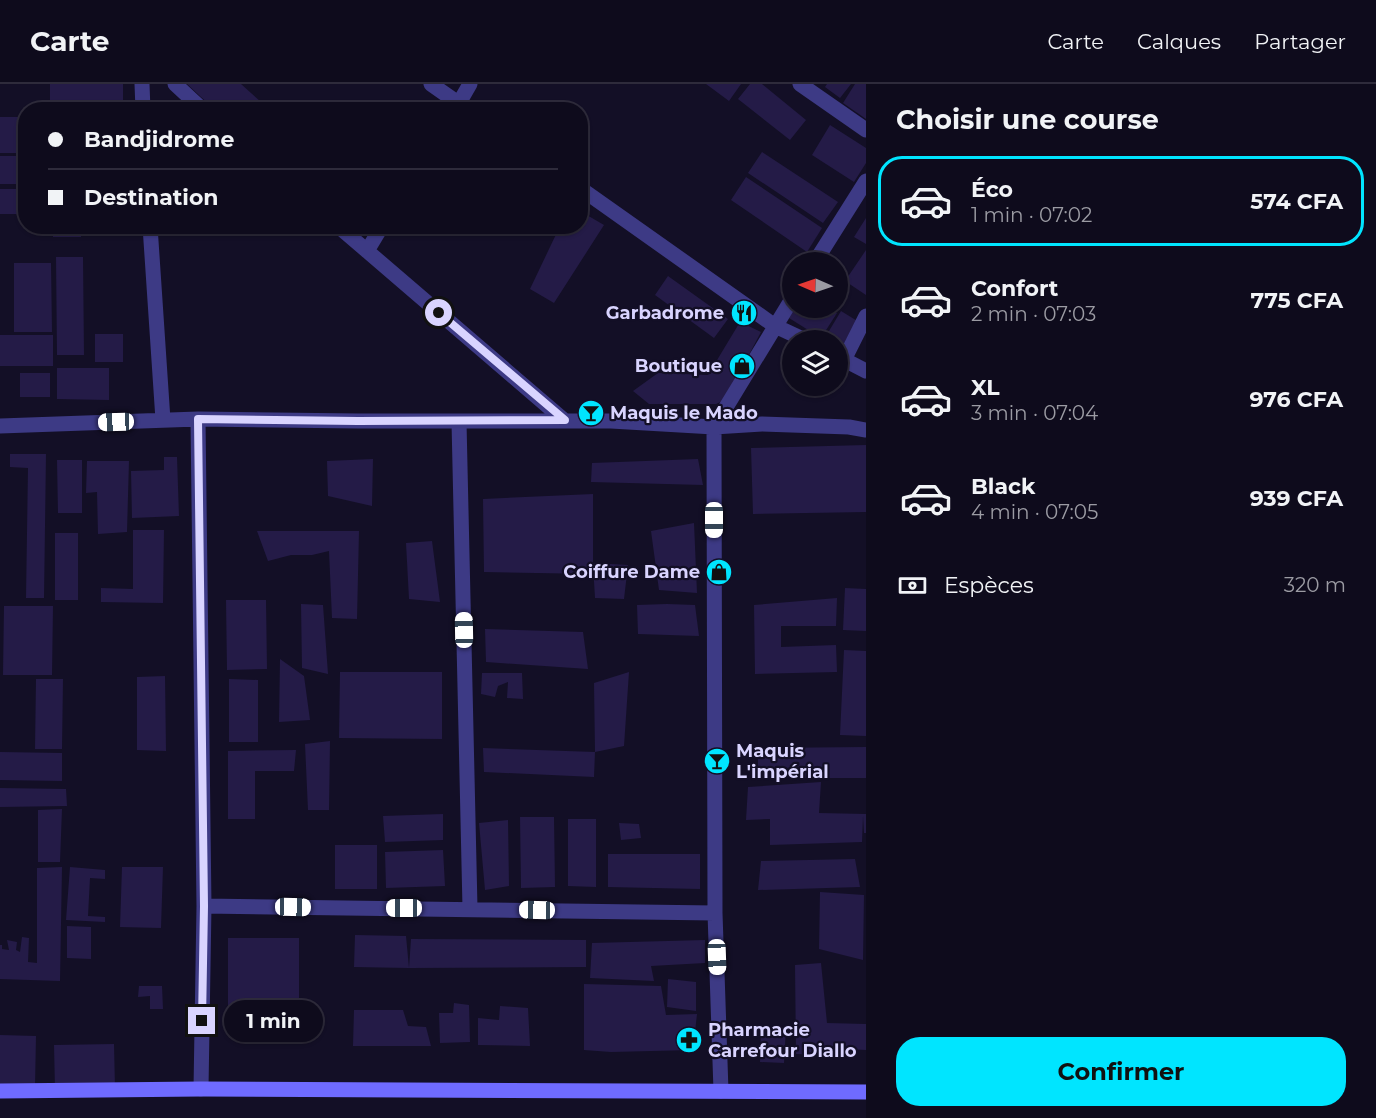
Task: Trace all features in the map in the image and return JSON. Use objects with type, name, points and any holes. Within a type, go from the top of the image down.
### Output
[{"type":"street","points":[[142,84],[143,102]]},
{"type":"street","points":[[175,84],[194,102]]},
{"type":"street","points":[[431,84],[454,102]]},
{"type":"street","points":[[463,102],[470,84]]},
{"type":"street","points":[[800,84],[866,129]]},
{"type":"street","points":[[821,252],[866,181]]},
{"type":"street","points":[[588,194],[784,330]]},
{"type":"street","points":[[151,234],[163,420]]},
{"type":"street","points":[[347,234],[565,420]]},
{"type":"street","points":[[367,252],[377,234]]},
{"type":"street","points":[[721,1091],[715,913],[714,427],[782,315]]},
{"type":"street","points":[[848,345],[866,316]]},
{"type":"street","points":[[848,362],[866,371]]},
{"type":"street","points":[[198,419],[204,906],[201,1089]]},
{"type":"street","points":[[0,426],[198,419],[459,422],[565,420],[714,427],[762,424],[849,427],[866,430]]},
{"type":"street","points":[[459,422],[470,909]]},
{"type":"street","points":[[204,906],[715,913]]},
{"type":"street","points":[[0,1091],[201,1089],[866,1092]]},
{"type":"building","points":[[50,84],[123,84],[123,102],[50,102]]},
{"type":"building","points":[[187,84],[241,84],[261,102],[206,102]]},
{"type":"building","points":[[706,84],[741,84],[729,101]]},
{"type":"building","points":[[750,84],[762,84],[806,120],[790,140],[738,99]]},
{"type":"building","points":[[827,84],[851,84],[840,98],[825,87]]},
{"type":"building","points":[[855,84],[866,84],[866,119],[843,103]]},
{"type":"building","points":[[0,117],[18,117],[18,153],[0,153]]},
{"type":"building","points":[[830,125],[866,148],[866,163],[854,182],[812,155]]},
{"type":"building","points":[[762,152],[838,202],[823,223],[748,173]]},
{"type":"building","points":[[0,156],[18,156],[18,184],[0,184]]},
{"type":"building","points":[[746,177],[822,228],[807,252],[731,200]]},
{"type":"building","points":[[0,189],[18,189],[18,214],[0,214]]},
{"type":"building","points":[[588,216],[604,225],[554,303],[530,289],[556,234],[588,234]]},
{"type":"building","points":[[866,218],[866,244],[854,237]]},
{"type":"building","points":[[53,234],[81,234],[81,237],[53,237]]},
{"type":"building","points":[[866,250],[866,295],[848,283],[848,277]]},
{"type":"building","points":[[56,257],[83,257],[84,355],[57,355]]},
{"type":"building","points":[[14,263],[51,263],[52,332],[14,332]]},
{"type":"building","points":[[668,276],[728,319],[714,338],[655,295]]},
{"type":"building","points":[[848,315],[859,322],[848,341],[848,330],[830,330],[837,318],[848,318]]},
{"type":"building","points":[[789,318],[834,318],[826,330],[808,330]]},
{"type":"building","points":[[740,322],[761,332],[725,400],[716,404],[649,404],[633,391],[658,373],[708,375]]},
{"type":"building","points":[[95,334],[123,334],[123,362],[95,362]]},
{"type":"building","points":[[0,335],[53,335],[53,366],[0,366]]},
{"type":"building","points":[[57,368],[109,368],[109,400],[57,399]]},
{"type":"building","points":[[20,373],[50,373],[50,397],[20,397]]},
{"type":"building","points":[[866,445],[866,512],[753,514],[751,448]]},
{"type":"building","points":[[10,454],[46,454],[44,598],[26,598],[28,468],[10,467]]},
{"type":"building","points":[[164,457],[177,457],[179,516],[132,518],[131,471],[164,470]]},
{"type":"building","points":[[373,459],[372,506],[328,496],[327,461]]},
{"type":"building","points":[[698,459],[703,485],[591,482],[592,463]]},
{"type":"building","points":[[57,460],[82,460],[82,513],[58,513]]},
{"type":"building","points":[[87,461],[129,461],[127,532],[98,534],[97,492],[86,493]]},
{"type":"building","points":[[593,494],[593,563],[628,565],[624,599],[595,598],[593,565],[593,574],[484,572],[483,499]]},
{"type":"building","points":[[694,523],[697,593],[659,590],[651,531]]},
{"type":"building","points":[[133,530],[164,530],[163,603],[101,602],[101,588],[133,589]]},
{"type":"building","points":[[257,531],[359,531],[357,619],[332,618],[329,551],[312,555],[291,555],[268,561]]},
{"type":"building","points":[[55,533],[78,533],[78,600],[55,600]]},
{"type":"building","points":[[432,541],[440,602],[409,599],[406,543]]},
{"type":"building","points":[[845,588],[866,589],[866,631],[843,630]]},
{"type":"building","points":[[837,598],[836,626],[781,626],[781,647],[836,645],[837,672],[755,674],[754,605]]},
{"type":"building","points":[[226,600],[266,600],[267,669],[227,670]]},
{"type":"building","points":[[301,604],[323,605],[328,674],[302,668]]},
{"type":"building","points":[[637,605],[695,605],[699,636],[638,634]]},
{"type":"building","points":[[4,606],[53,606],[52,675],[3,675]]},
{"type":"building","points":[[485,629],[583,632],[588,669],[486,662]]},
{"type":"building","points":[[844,650],[866,651],[866,736],[840,735]]},
{"type":"building","points":[[280,659],[304,676],[310,720],[279,722]]},
{"type":"building","points":[[340,672],[442,672],[442,739],[339,738]]},
{"type":"building","points":[[629,672],[624,746],[595,752],[594,683]]},
{"type":"building","points":[[482,673],[522,673],[523,699],[507,698],[508,682],[498,686],[495,697],[481,694]]},
{"type":"building","points":[[165,676],[166,751],[137,750],[137,677]]},
{"type":"building","points":[[36,679],[63,679],[62,749],[35,749]]},
{"type":"building","points":[[229,679],[258,680],[258,742],[229,742]]},
{"type":"building","points":[[330,741],[329,810],[308,810],[305,744]]},
{"type":"building","points":[[866,747],[866,778],[758,778],[758,748]]},
{"type":"building","points":[[483,748],[595,752],[594,777],[484,772]]},
{"type":"building","points":[[296,750],[294,771],[255,771],[255,819],[228,819],[228,751]]},
{"type":"building","points":[[0,752],[62,753],[62,781],[0,780]]},
{"type":"building","points":[[821,782],[819,813],[866,814],[866,833],[864,833],[863,816],[862,842],[770,845],[770,819],[746,820],[748,787]]},
{"type":"building","points":[[0,788],[66,789],[67,806],[0,807]]},
{"type":"building","points":[[62,809],[60,862],[38,862],[38,810]]},
{"type":"building","points":[[443,814],[443,840],[385,842],[383,816]]},
{"type":"building","points":[[520,817],[554,817],[555,887],[521,888]]},
{"type":"building","points":[[568,819],[596,819],[596,887],[568,886]]},
{"type":"building","points":[[508,820],[509,886],[485,890],[479,823]]},
{"type":"building","points":[[619,823],[639,824],[641,838],[621,840]]},
{"type":"building","points":[[335,845],[377,845],[377,889],[335,889]]},
{"type":"building","points":[[443,850],[445,886],[386,888],[385,852]]},
{"type":"building","points":[[608,854],[700,854],[700,889],[608,887]]},
{"type":"building","points":[[855,859],[860,887],[758,890],[761,861]]},
{"type":"building","points":[[62,867],[60,981],[0,979],[0,945],[2,949],[9,950],[7,940],[17,942],[16,950],[20,952],[22,937],[29,938],[28,962],[37,963],[37,868]]},
{"type":"building","points":[[70,867],[105,870],[105,879],[90,878],[88,916],[105,917],[105,922],[66,920]]},
{"type":"building","points":[[122,867],[163,867],[161,928],[120,927]]},
{"type":"building","points":[[820,892],[864,895],[863,960],[819,949]]},
{"type":"building","points":[[67,926],[91,927],[91,959],[67,958]]},
{"type":"building","points":[[355,935],[406,936],[409,968],[354,967]]},
{"type":"building","points":[[228,938],[299,938],[299,1010],[228,1010]]},
{"type":"building","points":[[411,939],[586,940],[586,967],[409,968]]},
{"type":"building","points":[[705,940],[705,963],[651,966],[654,981],[590,978],[592,943]]},
{"type":"building","points":[[821,963],[827,1023],[866,1024],[866,1050],[828,1048],[823,1055],[796,1054],[795,965]]},
{"type":"building","points":[[668,979],[696,982],[696,1011],[667,1007]]},
{"type":"building","points":[[584,984],[661,986],[666,1015],[697,1014],[693,1050],[611,1052],[584,1050]]},
{"type":"building","points":[[139,986],[162,986],[163,1009],[150,1009],[150,996],[138,997]]},
{"type":"building","points":[[454,1003],[469,1005],[470,1042],[440,1043],[439,1013],[453,1013]]},
{"type":"building","points":[[500,1006],[528,1008],[530,1046],[478,1045],[478,1018],[499,1020]]},
{"type":"building","points":[[354,1010],[403,1010],[408,1026],[426,1027],[431,1046],[353,1046]]},
{"type":"building","points":[[761,1027],[786,1028],[784,1063],[760,1062]]},
{"type":"building","points":[[0,1035],[36,1036],[35,1087],[0,1087]]},
{"type":"building","points":[[114,1044],[115,1088],[55,1090],[54,1045]]},
{"type":"place","name":"Garbadrome","points":[[744,313]]},
{"type":"place","name":"Boutique","points":[[742,366]]},
{"type":"place","name":"Maquis le Mado","points":[[591,413]]},
{"type":"place","name":"Coiffure Dame","points":[[719,572]]},
{"type":"place","name":"Maquis L'impérial","points":[[717,761]]},
{"type":"place","name":"Pharmacie Carrefour Diallo","points":[[689,1040]]},
{"type":"route","points":[[202,1021],[204,906],[198,419],[459,422],[565,420],[439,313]]}]
